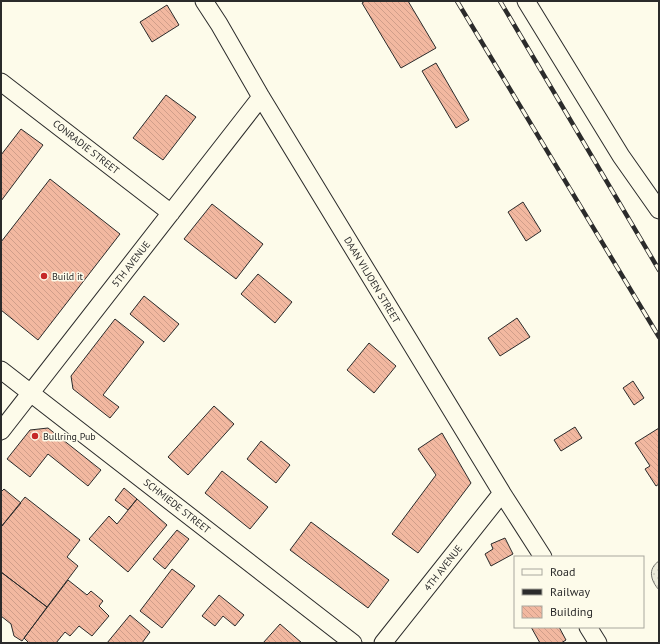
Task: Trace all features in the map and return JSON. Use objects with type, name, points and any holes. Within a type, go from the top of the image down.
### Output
[{"type":"street","name":"DAAN VILJOEN STREET","points":[[204,1],[502,493],[543,556]]},
{"type":"street","points":[[526,1],[621,156],[659,210]]},
{"type":"street","name":"CONRADIE STREET","points":[[1,82],[171,213]]},
{"type":"street","name":"5TH AVENUE","points":[[1,431],[261,97]]},
{"type":"street","name":"SCHMIEDE STREET","points":[[1,370],[353,643]]},
{"type":"street","name":"4TH AVENUE","points":[[383,643],[502,493]]},
{"type":"street","points":[[589,628],[598,643]]},
{"type":"shaded area","points":[[659,561],[659,590],[652,579],[652,571],[655,564]]},
{"type":"building","points":[[365,1],[408,1],[436,48],[401,68],[362,3]]},
{"type":"building","points":[[167,5],[179,25],[152,42],[140,22]]},
{"type":"building","points":[[436,63],[469,120],[456,128],[422,71]]},
{"type":"building","points":[[166,95],[196,117],[163,160],[133,138]]},
{"type":"building","points":[[21,129],[43,145],[1,201],[1,155]]},
{"type":"building","name":"Build it","points":[[50,179],[120,234],[38,340],[1,310],[1,242]]},
{"type":"building","points":[[523,202],[541,231],[526,241],[508,212]]},
{"type":"building","points":[[212,204],[263,244],[236,279],[184,239]]},
{"type":"building","points":[[258,274],[292,302],[275,323],[241,294]]},
{"type":"building","points":[[144,296],[179,324],[164,342],[130,314]]},
{"type":"building","points":[[517,318],[530,337],[500,356],[488,338]]},
{"type":"building","points":[[115,319],[144,342],[103,395],[119,407],[110,418],[73,389],[71,376]]},
{"type":"building","points":[[369,343],[396,366],[374,393],[347,370]]},
{"type":"building","points":[[633,381],[644,398],[634,405],[623,388]]},
{"type":"building","points":[[214,406],[234,424],[188,475],[168,457]]},
{"type":"building","points":[[575,427],[582,438],[561,451],[554,440]]},
{"type":"building","points":[[48,428],[101,470],[88,486],[48,454],[30,477],[7,459],[30,430]]},
{"type":"building","points":[[659,428],[659,484],[656,486],[645,469],[650,466],[635,443]]},
{"type":"building","points":[[442,433],[471,483],[418,553],[392,534],[436,475],[418,449]]},
{"type":"building","points":[[261,441],[290,465],[276,483],[247,459]]},
{"type":"building","points":[[222,471],[268,507],[250,529],[205,493]]},
{"type":"building","points":[[124,488],[137,499],[128,510],[115,500]]},
{"type":"building","points":[[4,489],[21,503],[1,527],[1,492]]},
{"type":"building","points":[[25,497],[80,540],[67,557],[78,566],[47,607],[1,572],[1,527]]},
{"type":"building","points":[[137,499],[167,525],[128,572],[89,539],[109,516],[117,524]]},
{"type":"building","points":[[311,522],[389,580],[368,608],[290,550]]},
{"type":"building","points":[[177,530],[189,539],[165,569],[153,559]]},
{"type":"building","points":[[505,538],[513,554],[491,566],[485,554],[493,549],[491,544]]},
{"type":"building","points":[[172,569],[195,586],[162,628],[140,611]]},
{"type":"building","points":[[1,572],[47,607],[22,641],[14,636],[11,624],[1,616]]},
{"type":"building","points":[[68,580],[87,595],[91,591],[103,601],[99,606],[109,616],[92,636],[79,626],[70,636],[65,632],[56,643],[29,643],[24,638]]},
{"type":"building","points":[[219,595],[244,615],[235,626],[223,616],[215,626],[202,616]]},
{"type":"building","points":[[130,615],[150,632],[142,643],[107,643]]},
{"type":"building","points":[[280,624],[302,643],[263,643]]},
{"type":"building","points":[[532,628],[560,628],[566,640],[561,643],[540,643]]},
{"type":"railway","points":[[457,1],[659,337]]},
{"type":"railway","points":[[500,1],[659,270]]},
{"type":"place","name":"Build it","points":[[44,276]]},
{"type":"place","name":"Bullring Pub","points":[[35,436]]}]
